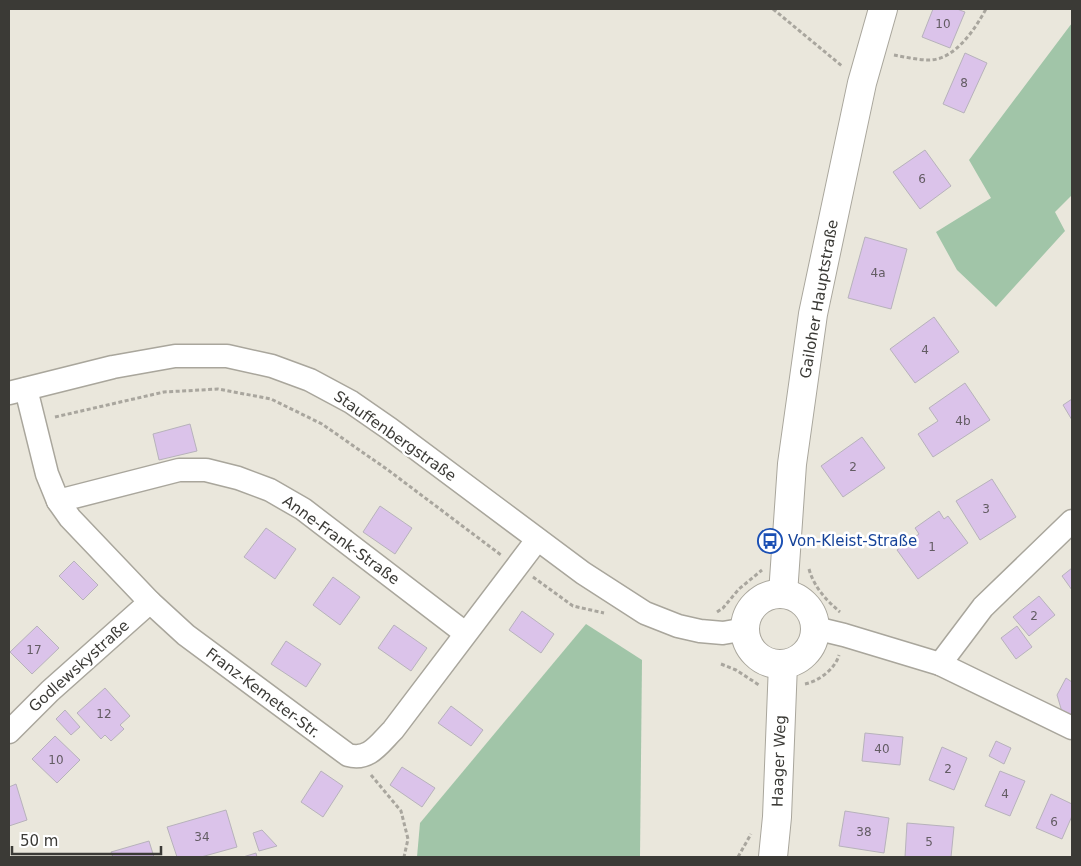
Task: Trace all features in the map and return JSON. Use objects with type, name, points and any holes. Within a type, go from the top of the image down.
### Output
[{"type":"street","name":"Gailoher Hauptstraße","points":[[783,594],[792,464],[813,314],[862,83],[883,9]]},
{"type":"street","name":"Stauffenbergstraße","points":[[18,391],[113,367],[174,356],[227,356],[272,366],[310,380],[350,402],[390,429],[583,573],[646,613],[678,626],[700,631],[723,633],[746,628]]},
{"type":"street","name":"Franz-Kemeter-Str.","points":[[18,391],[34,421],[48,474],[58,501],[70,518],[90,540],[150,602],[186,635],[328,742],[348,755],[357,758]]},
{"type":"street","name":"Anne-Frank-Straße","points":[[58,501],[179,470],[206,470],[238,478],[270,490],[303,509],[465,633]]},
{"type":"street","points":[[940,664],[983,607],[1072,521]]},
{"type":"street","points":[[357,758],[377,747],[392,730],[537,540]]},
{"type":"street","points":[[783,594],[793,596],[806,605],[814,618],[815,628],[810,648],[803,656],[794,661],[782,676],[771,663],[761,658],[752,650],[747,640],[746,628],[748,617],[753,608],[762,600],[772,595],[783,594]]},
{"type":"street","name":"Godlewskystraße","points":[[9,732],[50,691],[150,602]]},
{"type":"street","points":[[815,628],[940,664],[1072,728]]},
{"type":"street","name":"Haager Weg","points":[[773,857],[777,817],[782,676]]},
{"type":"path","points":[[774,9],[862,83]]},
{"type":"path","points":[[871,52],[931,60],[953,52],[968,36],[986,9]]},
{"type":"path","points":[[34,421],[164,392],[218,389],[271,399],[322,424],[388,470],[573,606]]},
{"type":"path","points":[[721,664],[736,670],[765,690],[782,676],[792,688],[810,683],[828,673],[838,659],[848,618],[822,594],[812,580],[808,566],[768,562],[765,568],[739,589],[723,608]]},
{"type":"path","points":[[357,758],[401,812],[408,839],[404,857]]},
{"type":"green space","points":[[1072,23],[1072,195],[1055,212],[1065,231],[996,307],[957,270],[936,232],[991,198],[969,160]]},
{"type":"green space","points":[[586,624],[642,660],[640,857],[417,857],[420,823]]},
{"type":"building","points":[[933,9],[957,9],[965,12],[950,48],[922,37]]},
{"type":"building","points":[[965,53],[987,63],[964,113],[943,104]]},
{"type":"building","points":[[925,150],[951,186],[920,209],[893,172]]},
{"type":"building","points":[[865,237],[907,249],[891,309],[848,298]]},
{"type":"building","points":[[934,317],[959,352],[915,383],[890,349]]},
{"type":"building","points":[[965,383],[990,420],[933,457],[918,434],[938,421],[929,408]]},
{"type":"building","points":[[1072,399],[1072,420],[1063,405]]},
{"type":"building","points":[[190,424],[197,451],[159,460],[153,434]]},
{"type":"building","points":[[862,437],[885,468],[843,497],[821,466]]},
{"type":"building","points":[[992,479],[1016,517],[980,540],[956,501]]},
{"type":"building","points":[[380,506],[412,528],[395,554],[363,532]]},
{"type":"building","points":[[939,511],[944,519],[948,516],[968,543],[918,579],[897,550],[919,534],[915,528]]},
{"type":"building","points":[[266,528],[296,549],[275,579],[244,557]]},
{"type":"building","points":[[74,561],[98,585],[83,600],[59,576]]},
{"type":"building","points":[[1072,568],[1072,590],[1062,576]]},
{"type":"building","points":[[333,577],[360,597],[340,625],[313,605]]},
{"type":"building","points":[[1039,596],[1055,615],[1029,636],[1013,617]]},
{"type":"building","points":[[522,611],[554,634],[541,653],[509,630]]},
{"type":"building","points":[[394,625],[427,648],[411,671],[378,648]]},
{"type":"building","points":[[37,626],[59,648],[32,674],[10,652]]},
{"type":"building","points":[[1017,626],[1032,647],[1016,659],[1001,638]]},
{"type":"building","points":[[286,641],[321,664],[306,687],[271,664]]},
{"type":"building","points":[[1066,678],[1072,682],[1072,718],[1062,712],[1057,695]]},
{"type":"building","points":[[105,688],[130,716],[120,725],[124,729],[111,741],[105,735],[101,739],[77,713]]},
{"type":"building","points":[[451,706],[483,730],[471,746],[438,723]]},
{"type":"building","points":[[65,710],[80,727],[71,735],[56,719]]},
{"type":"building","points":[[865,733],[903,737],[900,765],[862,761]]},
{"type":"building","points":[[55,736],[80,760],[57,783],[32,759]]},
{"type":"building","points":[[996,741],[1011,748],[1004,764],[989,756]]},
{"type":"building","points":[[942,747],[967,758],[954,790],[929,780]]},
{"type":"building","points":[[402,767],[435,788],[422,807],[390,785]]},
{"type":"building","points":[[321,771],[343,786],[323,817],[301,802]]},
{"type":"building","points":[[1000,771],[1025,781],[1010,816],[985,806]]},
{"type":"building","points":[[16,784],[27,820],[9,826],[9,787]]},
{"type":"building","points":[[1051,794],[1072,804],[1072,816],[1062,839],[1036,828]]},
{"type":"building","points":[[226,810],[237,847],[201,857],[177,857],[167,827]]},
{"type":"building","points":[[845,811],[889,818],[884,853],[839,846]]},
{"type":"building","points":[[907,823],[954,827],[951,857],[905,857]]},
{"type":"building","points":[[262,830],[277,846],[259,851],[253,833]]},
{"type":"building","points":[[149,841],[154,857],[113,857],[111,852]]},
{"type":"building","points":[[256,853],[257,857],[243,857]]},
{"type":"place","name":"Von-Kleist-Straße","points":[[770,541]]}]
